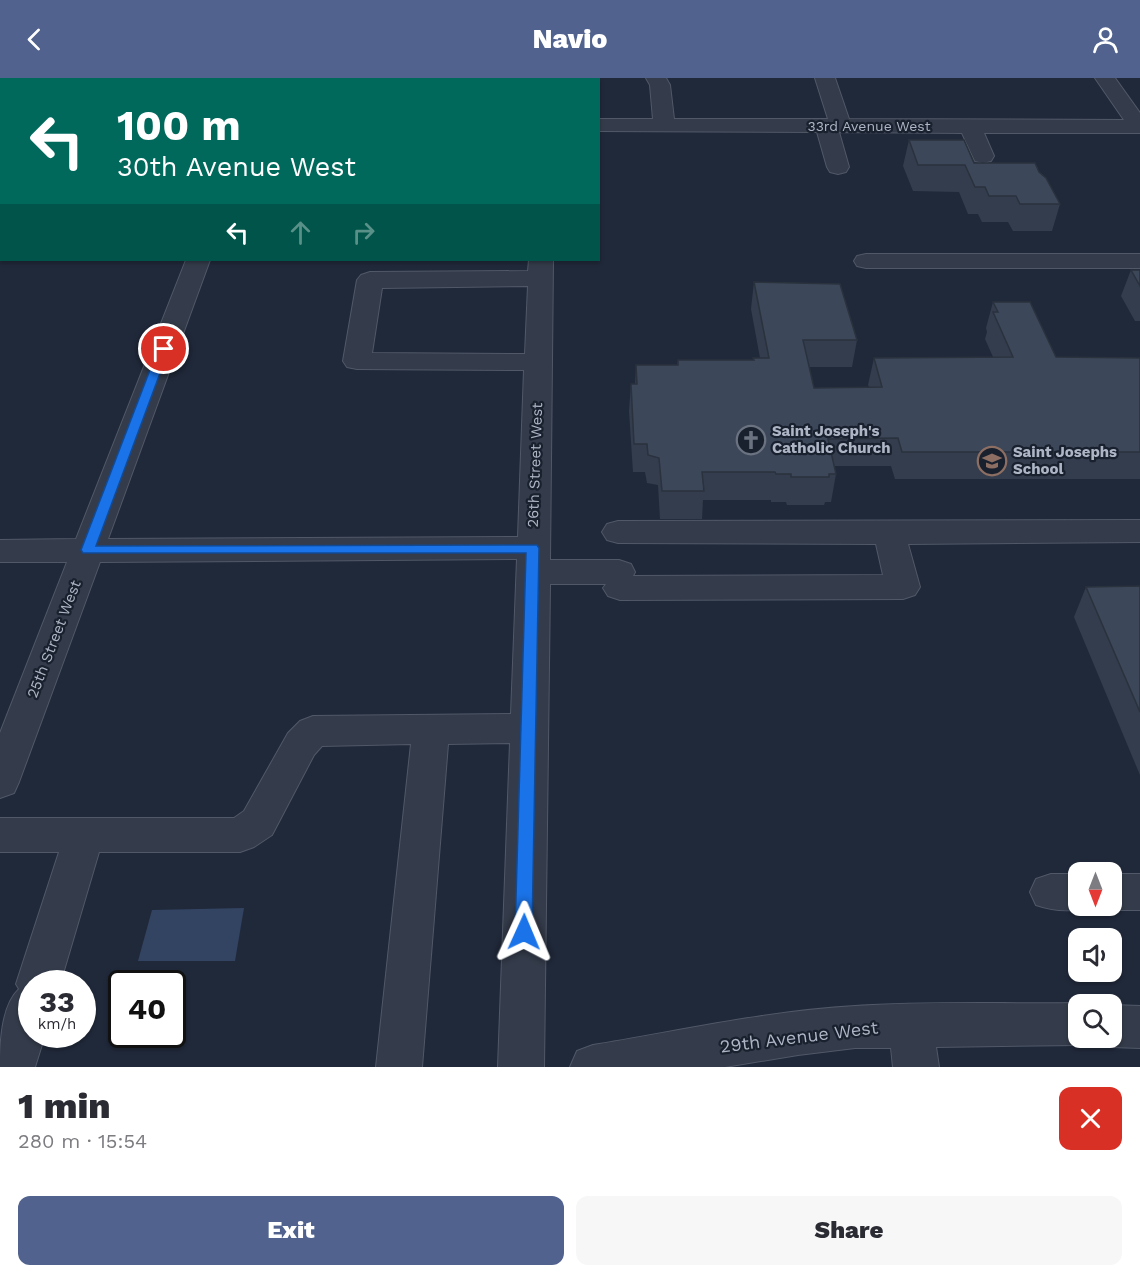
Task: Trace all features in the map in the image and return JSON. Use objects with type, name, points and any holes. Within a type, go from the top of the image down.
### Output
[{"type":"street","points":[[656,78],[660,85],[664,126]]},
{"type":"street","points":[[825,78],[838,166]]},
{"type":"street","points":[[1105,78],[1137,130]]},
{"type":"street","name":"33rd Avenue West","points":[[600,125],[970,126],[1137,130]]},
{"type":"street","points":[[970,126],[983,156]]},
{"type":"street","name":"25th Street West","points":[[0,782],[198,261]]},
{"type":"street","points":[[866,261],[1140,261]]},
{"type":"street","points":[[538,362],[357,361],[370,280],[540,268]]},
{"type":"street","name":"26th Street West","points":[[521,1067],[540,268]]},
{"type":"street","points":[[618,532],[1140,531]]},
{"type":"street","points":[[0,550],[532,560],[620,580],[903,587],[889,532]]},
{"type":"street","points":[[0,835],[240,835],[258,823],[301,744],[313,731],[528,728]]},
{"type":"street","points":[[399,1067],[431,729]]},
{"type":"street","points":[[42,970],[84,835]]},
{"type":"street","points":[[1122,892],[1140,892]]},
{"type":"street","name":"29th Avenue West","points":[[593,1067],[798,1033],[855,1027],[914,1046],[1068,1025]]},
{"type":"street","points":[[1122,1026],[1140,1027]]},
{"type":"street","points":[[12,1067],[18,1048]]},
{"type":"water","points":[[244,908],[235,961],[138,961],[152,910]]},
{"type":"building","points":[[909,140],[964,140],[974,163],[1035,163],[1060,204],[1020,204],[1016,196],[989,196],[985,187],[975,187],[965,165],[918,165]]},
{"type":"building","points":[[1131,270],[1140,270],[1140,286]]},
{"type":"building","points":[[754,282],[840,284],[857,340],[803,340],[814,388],[882,387],[874,358],[1013,357],[993,312],[998,312],[993,302],[1030,302],[1056,357],[1140,358],[1140,452],[902,452],[898,438],[828,439],[836,474],[829,474],[829,477],[791,477],[791,474],[776,474],[775,472],[702,472],[704,491],[662,491],[659,458],[648,455],[647,444],[634,444],[631,384],[637,384],[636,365],[678,365],[678,360],[769,358]]},
{"type":"building","points":[[1140,586],[1140,712],[1086,587]]},
{"type":"place","name":"Saint Joseph's Catholic Church","points":[[751,440]]},
{"type":"place","name":"Saint Josephs School","points":[[992,461]]},
{"type":"route","points":[[164,349],[88,550],[532,548],[524,932]]}]
